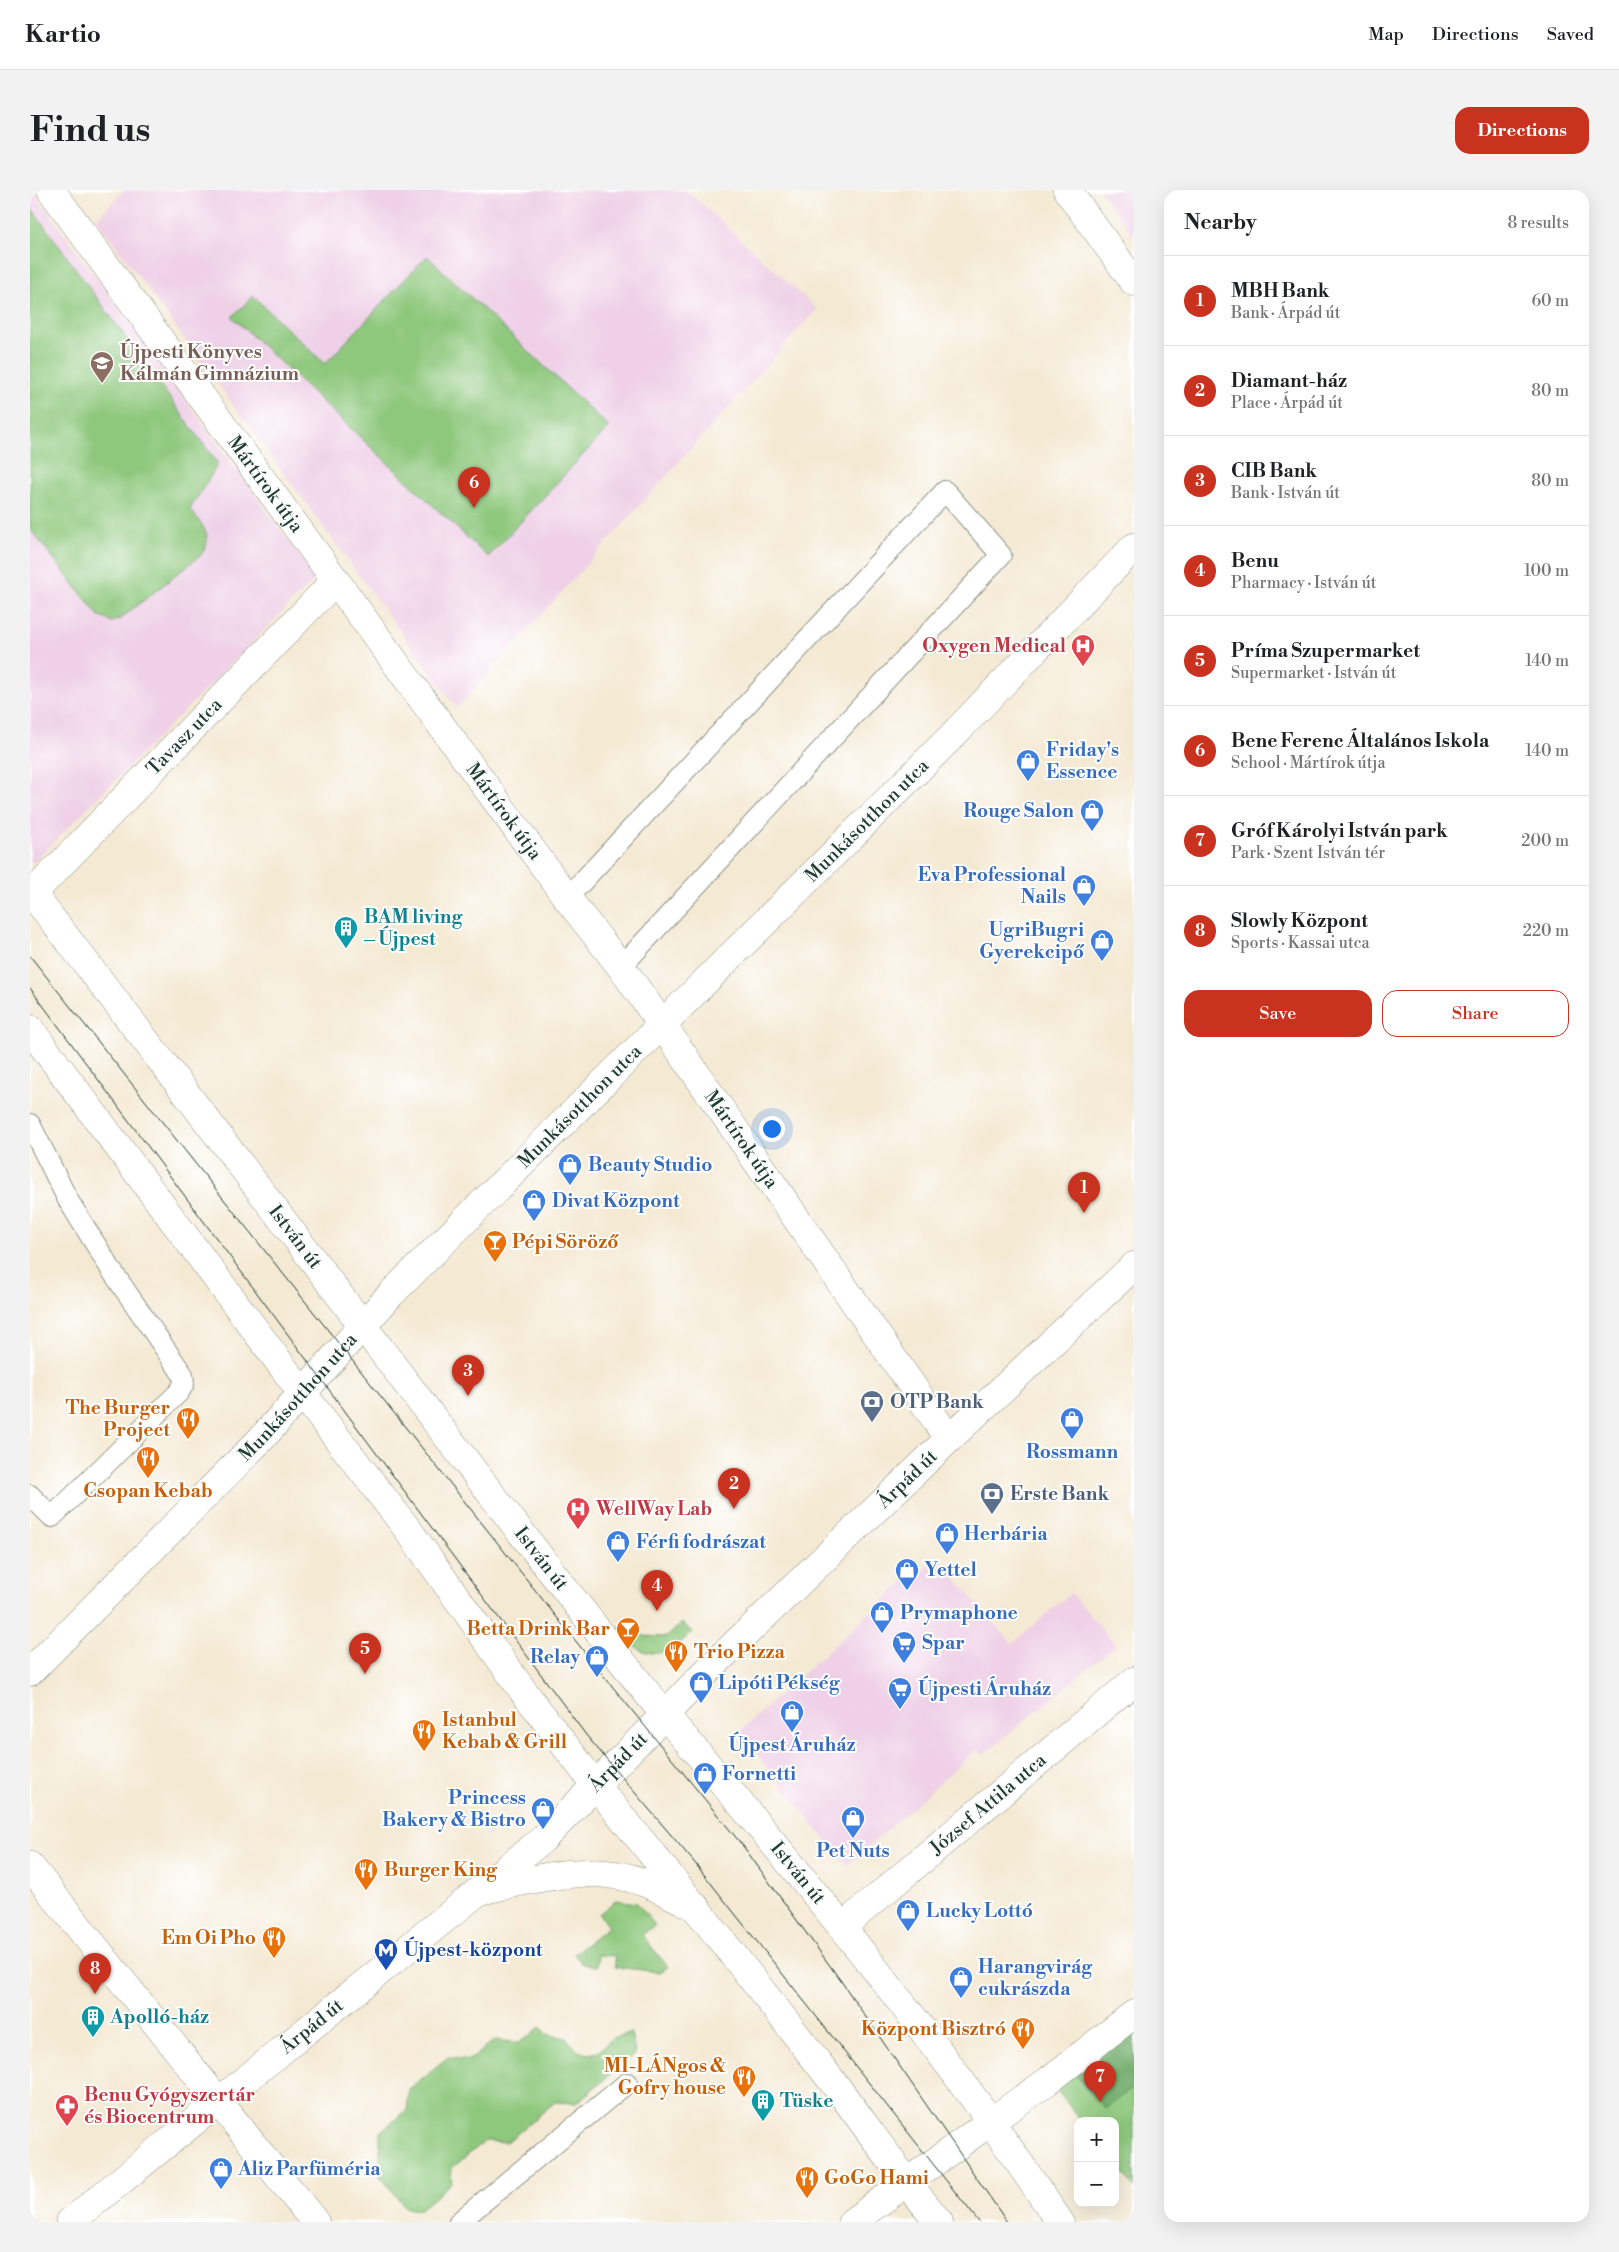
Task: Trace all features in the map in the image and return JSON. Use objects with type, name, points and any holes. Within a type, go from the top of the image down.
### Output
[{"type":"street","name":"Mártírok útja","points":[[51,190],[567,898],[621,966],[662,1023],[949,1439]]},
{"type":"street","points":[[1067,190],[1134,282]]},
{"type":"street","name":"Munkásotthon utca","points":[[30,1672],[262,1438],[391,1294],[950,737],[1134,547]]},
{"type":"street","name":"Tavasz utca","points":[[31,893],[336,580]]},
{"type":"street","name":"István út","points":[[31,893],[212,1125],[572,1598],[664,1714],[722,1781],[842,1927],[990,2122],[1060,2222]]},
{"type":"street","points":[[30,1029],[303,1394],[409,1532],[521,1688],[596,1786],[698,1909],[864,2122],[905,2182],[939,2222]]},
{"type":"street","name":"Árpád út","points":[[70,2222],[543,1840],[664,1714],[949,1439],[1134,1266]]},
{"type":"street","name":"József Attila utca","points":[[842,1927],[1134,1681]]},
{"type":"street","points":[[30,1866],[315,2222]]},
{"type":"street","points":[[480,1891],[541,1877],[573,1873],[602,1874],[645,1883],[698,1909]]},
{"type":"street","points":[[852,2222],[905,2182],[1048,2081],[1134,2014]]},
{"type":"lane","points":[[567,898],[945,491],[1001,555],[621,966]]},
{"type":"lane","points":[[30,1124],[68,1200],[112,1271],[183,1375],[184,1384],[180,1392],[52,1517],[30,1495]]},
{"type":"lane","points":[[459,2222],[627,2083]]},
{"type":"shaded area","name":"Újpesti Könyves Kálmán Gimnázium","points":[[30,190],[32,190],[316,578],[33,863],[30,859]]},
{"type":"shaded area","points":[[125,190],[686,190],[817,309],[457,708],[96,219]]},
{"type":"shaded area","points":[[1100,190],[1134,190],[1134,237]]},
{"type":"shaded area","name":"Újpesti Áruház","points":[[938,1558],[1012,1644],[1071,1593],[1116,1645],[983,1755],[977,1749],[847,1866],[739,1732],[916,1571],[919,1574]]},
{"type":"green space","points":[[30,206],[218,464],[190,509],[206,531],[207,543],[205,549],[200,556],[120,619],[112,622],[99,616],[30,529]]},
{"type":"green space","points":[[427,256],[609,427],[488,557],[232,317],[253,296],[325,364]]},
{"type":"green space","points":[[629,1619],[643,1636],[667,1637],[682,1623],[692,1632],[681,1642],[662,1652],[645,1652],[627,1640],[617,1629]]},
{"type":"green space","points":[[616,1900],[637,1903],[655,1925],[642,1935],[668,1967],[660,1972],[615,1967],[615,1956],[598,1955],[597,1966],[582,1964],[574,1954],[608,1927],[599,1914]]},
{"type":"green space","points":[[1134,2021],[1134,2188],[1119,2169],[1119,2117],[1078,2117],[1052,2084]]},
{"type":"green space","points":[[1134,2025],[1134,2086],[1105,2109],[1074,2073]]},
{"type":"green space","points":[[540,2027],[547,2034],[566,2038],[578,2051],[588,2054],[598,2052],[614,2037],[631,2033],[635,2054],[576,2103],[555,2102],[507,2142],[485,2141],[452,2168],[451,2183],[419,2210],[406,2208],[380,2176],[380,2132],[407,2110],[409,2089],[448,2057],[469,2060],[495,2040],[519,2043]]},
{"type":"tram line","points":[[30,956],[594,1664],[743,1846],[841,1981],[1007,2222]]},
{"type":"tram line","points":[[30,988],[586,1735],[694,1862],[979,2222]]},
{"type":"place","name":"Újpesti Könyves Kálmán Gimnázium","points":[[102,384]]},
{"type":"place","name":"Bene Ferenc Általános Iskola","points":[[474,508]]},
{"type":"place","name":"Oxygen Medical","points":[[1083,667]]},
{"type":"place","name":"Friday's Essence","points":[[1028,782]]},
{"type":"place","name":"Rouge Salon","points":[[1092,832]]},
{"type":"place","name":"Eva Professional Nails","points":[[1084,907]]},
{"type":"place","name":"BAM living – Újpest","points":[[346,949]]},
{"type":"place","name":"UgriBugri Gyerekcipő","points":[[1102,962]]},
{"type":"place","name":"Beauty Studio","points":[[570,1186]]},
{"type":"place","name":"MBH Bank","points":[[1084,1213]]},
{"type":"place","name":"Divat Központ","points":[[534,1222]]},
{"type":"place","name":"Pépi Söröző","points":[[495,1263]]},
{"type":"place","name":"CIB Bank","points":[[468,1396]]},
{"type":"place","name":"OTP Bank","points":[[872,1423]]},
{"type":"place","name":"The Burger Project","points":[[188,1440]]},
{"type":"place","name":"Rossmann","points":[[1072,1440]]},
{"type":"place","name":"Csopan Kebab","points":[[148,1479]]},
{"type":"place","name":"Diamant-ház","points":[[734,1509]]},
{"type":"place","name":"Erste Bank","points":[[992,1515]]},
{"type":"place","name":"WellWay Lab","points":[[578,1530]]},
{"type":"place","name":"Herbária","points":[[947,1555]]},
{"type":"place","name":"Férfi fodrászat","points":[[618,1563]]},
{"type":"place","name":"Yettel","points":[[907,1591]]},
{"type":"place","name":"Benu","points":[[657,1611]]},
{"type":"place","name":"Prymaphone","points":[[882,1634]]},
{"type":"place","name":"Betta Drink Bar","points":[[628,1650]]},
{"type":"place","name":"Spar","points":[[904,1664]]},
{"type":"place","name":"Trio Pizza","points":[[676,1673]]},
{"type":"place","name":"Príma Szupermarket","points":[[365,1674]]},
{"type":"place","name":"Relay","points":[[597,1678]]},
{"type":"place","name":"Lipóti Pékség","points":[[701,1704]]},
{"type":"place","name":"Újpesti Áruház","points":[[900,1710]]},
{"type":"place","name":"Újpest Áruház","points":[[792,1733]]},
{"type":"place","name":"Istanbul Kebab & Grill","points":[[424,1752]]},
{"type":"place","name":"Fornetti","points":[[705,1795]]},
{"type":"place","name":"Princess Bakery & Bistro","points":[[543,1830]]},
{"type":"place","name":"Pet Nuts","points":[[853,1839]]},
{"type":"place","name":"Burger King","points":[[366,1891]]},
{"type":"place","name":"Lucky Lottó","points":[[908,1932]]},
{"type":"place","name":"Em Oi Pho","points":[[274,1959]]},
{"type":"place","name":"Újpest-központ","points":[[386,1971]]},
{"type":"place","name":"Slowly Központ","points":[[95,1994]]},
{"type":"place","name":"Harangvirág cukrászda","points":[[961,1999]]},
{"type":"place","name":"Apolló-ház","points":[[93,2038]]},
{"type":"place","name":"Központ Bisztró","points":[[1023,2050]]},
{"type":"place","name":"MI-LÁNgos & Gofry house","points":[[744,2098]]},
{"type":"place","name":"Gróf Károlyi István park","points":[[1100,2102]]},
{"type":"place","name":"Tüske","points":[[763,2122]]},
{"type":"place","name":"Benu Gyógyszertár és Biocentrum","points":[[67,2127]]},
{"type":"place","name":"Aliz Parfüméria","points":[[221,2190]]},
{"type":"place","name":"GoGo Hami","points":[[807,2199]]}]
